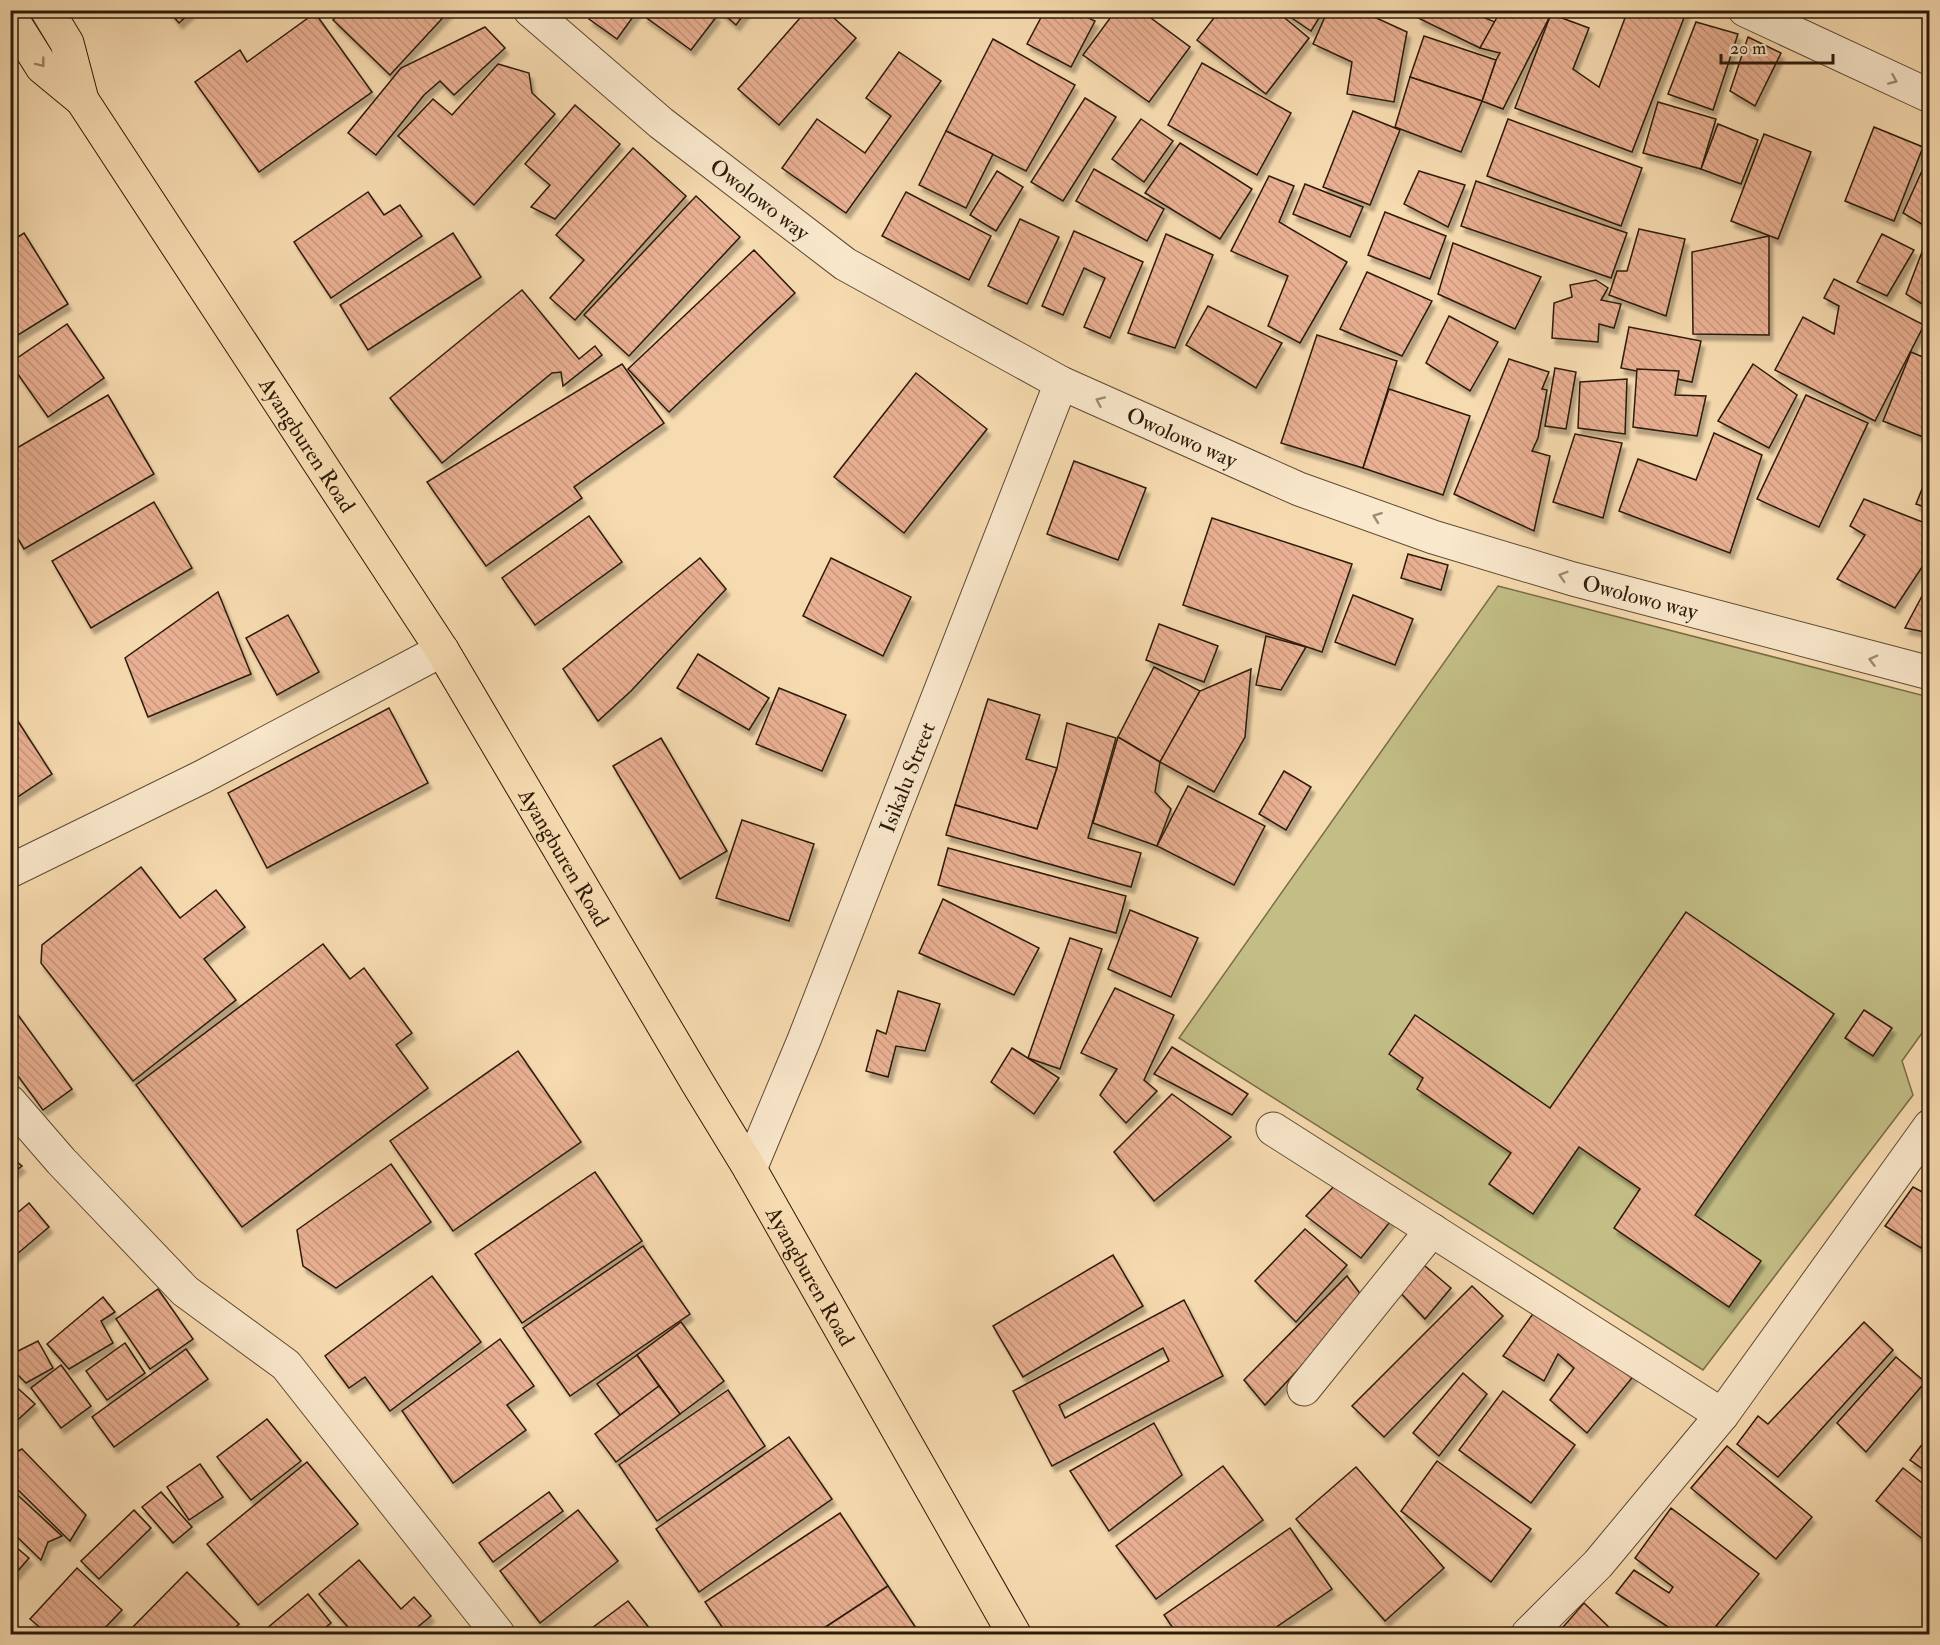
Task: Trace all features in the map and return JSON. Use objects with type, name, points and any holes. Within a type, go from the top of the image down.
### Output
[{"type":"main road","name":"Ayangburen Road","points":[[47,10],[66,43],[82,100]]},
{"type":"main road","name":"Ayangburen Road","points":[[10,16],[42,67],[82,100],[442,650],[750,1169],[1014,1635]]},
{"type":"street","name":"Owolowo way","points":[[530,10],[661,123],[845,264],[1061,383],[1299,489],[1433,537],[1585,582],[1929,673]]},
{"type":"street","points":[[1745,10],[1929,96]]},
{"type":"street","name":"Isikalu Street","points":[[750,1169],[804,1040],[1061,383]]},
{"type":"street","points":[[10,872],[202,777],[442,650]]},
{"type":"street","points":[[10,1102],[62,1161],[185,1291],[286,1365],[498,1635]]},
{"type":"street","points":[[1528,1635],[1598,1564],[1722,1415],[1929,1126]]},
{"type":"street","points":[[1273,1129],[1722,1415]]},
{"type":"street","points":[[1304,1389],[1432,1230]]},
{"type":"shaded area","points":[[1498,586],[1929,697],[1930,1022],[1902,1061],[1913,1095],[1703,1370],[1179,1038]]},
{"type":"building","points":[[168,10],[193,10],[179,23]]},
{"type":"building","points":[[342,10],[450,10],[390,75],[333,20]]},
{"type":"building","points":[[595,10],[638,10],[617,39],[589,19]]},
{"type":"building","points":[[648,10],[710,10],[717,16],[691,50],[644,16]]},
{"type":"building","points":[[719,10],[747,10],[736,25]]},
{"type":"building","points":[[807,10],[825,10],[856,38],[779,125],[738,89]]},
{"type":"building","points":[[1045,10],[1073,10],[1095,21],[1071,67],[1027,44]]},
{"type":"building","points":[[1116,10],[1140,10],[1190,47],[1149,102],[1083,55]]},
{"type":"building","points":[[1220,10],[1275,10],[1309,38],[1266,94],[1197,40]]},
{"type":"building","points":[[1280,10],[1324,10],[1311,31]]},
{"type":"building","points":[[1328,10],[1359,10],[1407,32],[1394,102],[1347,94],[1352,62],[1313,44]]},
{"type":"building","points":[[1422,10],[1475,10],[1473,13],[1495,22],[1480,48],[1418,18]]},
{"type":"building","points":[[1501,10],[1544,10],[1551,14],[1503,109],[1482,101],[1500,53],[1480,48]]},
{"type":"building","points":[[1628,10],[1687,10],[1632,152],[1515,108],[1551,14],[1589,28],[1573,69],[1599,87]]},
{"type":"building","points":[[315,13],[372,92],[259,172],[195,82],[240,50],[247,62]]},
{"type":"building","points":[[1696,22],[1738,34],[1713,110],[1668,94]]},
{"type":"building","points":[[485,27],[505,48],[454,95],[440,81],[424,95],[376,155],[348,133],[401,68]]},
{"type":"building","points":[[1424,36],[1496,60],[1482,101],[1410,77]]},
{"type":"building","points":[[1748,37],[1781,53],[1755,106],[1730,91]]},
{"type":"building","points":[[993,39],[1075,85],[1026,171],[946,131]]},
{"type":"building","points":[[899,52],[941,81],[846,213],[782,168],[817,119],[865,153],[891,116],[866,98]]},
{"type":"building","points":[[1202,63],[1291,113],[1257,175],[1168,125]]},
{"type":"building","points":[[498,64],[529,73],[532,93],[555,114],[474,205],[398,136],[433,99],[452,115]]},
{"type":"building","points":[[1410,77],[1482,101],[1461,152],[1395,127]]},
{"type":"building","points":[[1085,98],[1116,117],[1063,201],[1031,182]]},
{"type":"building","points":[[1658,102],[1716,119],[1701,169],[1643,153]]},
{"type":"building","points":[[575,105],[620,144],[555,219],[531,207],[550,185],[525,164]]},
{"type":"building","points":[[1353,111],[1400,130],[1370,205],[1323,187]]},
{"type":"building","points":[[1141,119],[1173,141],[1144,182],[1112,159]]},
{"type":"building","points":[[1508,119],[1642,168],[1621,226],[1487,176]]},
{"type":"building","points":[[1718,124],[1758,140],[1741,184],[1701,169]]},
{"type":"building","points":[[1874,127],[1923,147],[1894,221],[1845,201]]},
{"type":"building","points":[[946,131],[993,154],[966,208],[919,185]]},
{"type":"building","points":[[1764,134],[1811,152],[1778,239],[1731,221]]},
{"type":"building","points":[[1180,143],[1252,189],[1220,239],[1145,193]]},
{"type":"building","points":[[633,148],[686,196],[575,320],[550,298],[584,260],[556,235]]},
{"type":"building","points":[[1930,153],[1930,229],[1903,213]]},
{"type":"building","points":[[1094,169],[1164,209],[1147,241],[1076,201]]},
{"type":"building","points":[[997,171],[1023,187],[996,231],[970,215]]},
{"type":"building","points":[[1419,171],[1465,185],[1448,227],[1404,204]]},
{"type":"building","points":[[1269,176],[1294,186],[1279,222],[1347,262],[1300,343],[1268,326],[1288,276],[1231,251]]},
{"type":"building","points":[[1476,181],[1627,233],[1611,278],[1461,226]]},
{"type":"building","points":[[1305,184],[1363,207],[1350,237],[1293,214]]},
{"type":"building","points":[[368,192],[384,215],[400,205],[422,236],[331,298],[294,242]]},
{"type":"building","points":[[906,192],[991,236],[969,280],[882,236]]},
{"type":"building","points":[[696,196],[740,237],[629,356],[584,315]]},
{"type":"building","points":[[1385,212],[1446,236],[1430,279],[1368,255]]},
{"type":"building","points":[[1020,219],[1059,237],[1027,304],[988,286]]},
{"type":"building","points":[[1639,229],[1685,239],[1666,316],[1609,295],[1617,271],[1627,271]]},
{"type":"building","points":[[1074,231],[1143,262],[1110,338],[1084,327],[1105,278],[1084,268],[1063,315],[1042,306]]},
{"type":"building","points":[[1930,231],[1930,309],[1906,294]]},
{"type":"building","points":[[24,233],[68,304],[10,340],[10,242]]},
{"type":"building","points":[[453,233],[481,277],[368,350],[340,305]]},
{"type":"building","points":[[1166,234],[1213,255],[1175,348],[1128,333]]},
{"type":"building","points":[[1882,234],[1914,250],[1887,296],[1857,282]]},
{"type":"building","points":[[1769,236],[1769,335],[1693,334],[1692,252]]},
{"type":"building","points":[[1453,243],[1541,277],[1515,329],[1438,294]]},
{"type":"building","points":[[754,250],[795,293],[669,412],[628,369]]},
{"type":"building","points":[[1367,272],[1432,301],[1402,356],[1340,329]]},
{"type":"building","points":[[1834,279],[1924,325],[1875,421],[1775,370],[1803,317],[1834,334],[1839,306],[1824,298]]},
{"type":"building","points":[[1596,280],[1608,288],[1601,300],[1621,304],[1614,328],[1599,324],[1598,342],[1552,338],[1554,303],[1572,297],[1570,285]]},
{"type":"building","points":[[522,290],[579,359],[595,346],[602,355],[563,386],[561,372],[552,373],[442,463],[390,398]]},
{"type":"building","points":[[1208,306],[1282,343],[1256,388],[1186,345]]},
{"type":"building","points":[[1449,316],[1498,342],[1470,391],[1426,363]]},
{"type":"building","points":[[67,324],[104,378],[48,417],[10,363]]},
{"type":"building","points":[[1629,327],[1701,341],[1692,382],[1621,368]]},
{"type":"building","points":[[1317,335],[1397,361],[1363,468],[1281,443]]},
{"type":"building","points":[[1911,352],[1930,360],[1930,434],[1928,439],[1883,421]]},
{"type":"building","points":[[1509,359],[1549,372],[1542,389],[1547,390],[1538,438],[1532,451],[1550,456],[1534,531],[1454,494]]},
{"type":"building","points":[[622,364],[664,423],[574,487],[582,498],[486,566],[427,482]]},
{"type":"building","points":[[1753,364],[1797,395],[1769,448],[1718,421]]},
{"type":"building","points":[[1555,368],[1576,372],[1566,429],[1545,426]]},
{"type":"building","points":[[1637,369],[1679,371],[1675,395],[1706,396],[1697,436],[1633,427]]},
{"type":"building","points":[[916,373],[987,429],[904,533],[834,477]]},
{"type":"building","points":[[1627,379],[1625,434],[1578,428],[1580,382]]},
{"type":"building","points":[[1389,389],[1470,416],[1443,495],[1363,468]]},
{"type":"building","points":[[108,395],[154,474],[24,549],[10,525],[10,452]]},
{"type":"building","points":[[1806,395],[1868,423],[1819,527],[1757,499]]},
{"type":"building","points":[[1714,433],[1762,455],[1730,553],[1619,511],[1638,459],[1696,480]]},
{"type":"building","points":[[1575,434],[1622,443],[1603,518],[1553,502]]},
{"type":"building","points":[[1074,461],[1146,488],[1118,560],[1047,534]]},
{"type":"building","points":[[1930,469],[1930,509],[1916,504]]},
{"type":"building","points":[[1864,499],[1930,525],[1930,555],[1895,608],[1837,579],[1865,535],[1850,526]]},
{"type":"building","points":[[154,502],[192,568],[91,628],[52,561]]},
{"type":"building","points":[[589,516],[622,562],[535,625],[502,578]]},
{"type":"building","points":[[1212,518],[1352,564],[1322,652],[1183,605]]},
{"type":"building","points":[[1408,554],[1448,565],[1441,590],[1401,578]]},
{"type":"building","points":[[700,558],[726,589],[631,691],[598,721],[563,669]]},
{"type":"building","points":[[831,558],[911,597],[883,656],[803,616]]},
{"type":"building","points":[[1930,581],[1930,633],[1905,628]]},
{"type":"building","points":[[218,592],[251,674],[148,717],[125,658]]},
{"type":"building","points":[[1353,595],[1413,619],[1395,665],[1335,642]]},
{"type":"building","points":[[288,615],[319,672],[277,695],[246,638]]},
{"type":"building","points":[[1159,624],[1218,646],[1204,682],[1146,660]]},
{"type":"building","points":[[1266,636],[1306,647],[1281,690],[1256,685]]},
{"type":"building","points":[[698,654],[769,698],[749,730],[677,688]]},
{"type":"building","points":[[1154,667],[1200,691],[1160,762],[1118,737]]},
{"type":"building","points":[[1251,669],[1245,737],[1214,792],[1160,762],[1200,691]]},
{"type":"building","points":[[779,688],[846,715],[822,771],[756,744]]},
{"type":"building","points":[[988,699],[1040,715],[1026,759],[1057,768],[1037,829],[955,805]]},
{"type":"building","points":[[389,708],[428,783],[267,868],[228,793]]},
{"type":"building","points":[[12,712],[52,774],[10,802],[10,713]]},
{"type":"building","points":[[1067,723],[1116,738],[1088,838],[1141,853],[1131,887],[946,835],[955,805],[1037,829],[1057,768]]},
{"type":"building","points":[[1118,737],[1160,762],[1155,792],[1171,809],[1157,846],[1093,823]]},
{"type":"building","points":[[661,738],[727,851],[680,879],[613,766]]},
{"type":"building","points":[[1284,771],[1311,787],[1286,830],[1259,814]]},
{"type":"building","points":[[1188,786],[1265,826],[1234,885],[1157,846]]},
{"type":"building","points":[[742,820],[814,844],[789,921],[716,898]]},
{"type":"building","points":[[948,848],[1126,896],[1116,933],[938,885]]},
{"type":"building","points":[[141,867],[180,918],[216,890],[245,927],[204,959],[236,1000],[133,1081],[41,963],[42,945]]},
{"type":"building","points":[[943,899],[1039,948],[1014,995],[919,953]]},
{"type":"building","points":[[1130,910],[1198,938],[1171,997],[1108,969]]},
{"type":"building","points":[[1686,912],[1834,1014],[1695,1215],[1761,1261],[1729,1307],[1614,1228],[1640,1189],[1579,1147],[1533,1214],[1489,1184],[1511,1153],[1417,1089],[1423,1078],[1389,1054],[1415,1015],[1550,1108]]},
{"type":"building","points":[[1070,938],[1102,949],[1060,1069],[1028,1058]]},
{"type":"building","points":[[323,944],[350,979],[364,968],[412,1033],[396,1045],[428,1088],[242,1227],[136,1085]]},
{"type":"building","points":[[1115,988],[1174,1015],[1144,1080],[1157,1091],[1126,1123],[1100,1095],[1117,1069],[1081,1053]]},
{"type":"building","points":[[898,991],[940,1004],[925,1051],[896,1046],[888,1077],[866,1071],[877,1030],[886,1034]]},
{"type":"building","points":[[10,1004],[72,1089],[43,1110],[10,1065]]},
{"type":"building","points":[[1864,1010],[1892,1028],[1873,1056],[1845,1038]]},
{"type":"building","points":[[1172,1047],[1248,1094],[1232,1115],[1154,1074]]},
{"type":"building","points":[[1012,1048],[1059,1078],[1034,1114],[991,1082]]},
{"type":"building","points":[[518,1051],[581,1142],[453,1231],[390,1141]]},
{"type":"building","points":[[1172,1094],[1231,1137],[1154,1201],[1114,1152]]},
{"type":"building","points":[[10,1156],[22,1166],[10,1175]]},
{"type":"building","points":[[391,1164],[431,1222],[336,1288],[303,1266],[297,1230]]},
{"type":"building","points":[[595,1172],[642,1241],[522,1323],[475,1254]]},
{"type":"building","points":[[1337,1183],[1394,1217],[1361,1258],[1306,1216]]},
{"type":"building","points":[[1913,1187],[1930,1196],[1930,1233],[1921,1248],[1885,1226]]},
{"type":"building","points":[[29,1203],[49,1227],[10,1260],[10,1219]]},
{"type":"building","points":[[1305,1229],[1347,1265],[1296,1322],[1255,1281]]},
{"type":"building","points":[[643,1246],[690,1314],[570,1396],[523,1328]]},
{"type":"building","points":[[1113,1255],[1143,1306],[1023,1377],[993,1326]]},
{"type":"building","points":[[1419,1261],[1451,1288],[1425,1319],[1396,1288]]},
{"type":"building","points":[[432,1276],[481,1342],[390,1411],[365,1377],[349,1388],[325,1356]]},
{"type":"building","points":[[1347,1276],[1364,1299],[1265,1405],[1244,1380]]},
{"type":"building","points":[[1472,1286],[1503,1316],[1384,1437],[1352,1406]]},
{"type":"building","points":[[158,1289],[193,1339],[150,1369],[116,1319]]},
{"type":"building","points":[[103,1297],[115,1312],[101,1321],[113,1343],[69,1369],[47,1344]]},
{"type":"building","points":[[1184,1300],[1223,1376],[1052,1466],[1013,1391]],"holes":[[[1163,1348],[1169,1361],[1065,1418],[1059,1405]]]},
{"type":"building","points":[[1537,1308],[1636,1373],[1587,1433],[1550,1400],[1574,1368],[1558,1354],[1544,1381],[1503,1356]]},
{"type":"building","points":[[681,1322],[724,1381],[680,1414],[637,1355]]},
{"type":"building","points":[[1864,1322],[1893,1350],[1778,1477],[1737,1444],[1758,1416],[1768,1424]]},
{"type":"building","points":[[500,1339],[534,1386],[507,1405],[526,1430],[453,1483],[402,1411]]},
{"type":"building","points":[[38,1341],[53,1368],[26,1383],[10,1367],[10,1355]]},
{"type":"building","points":[[125,1343],[145,1373],[107,1400],[86,1371]]},
{"type":"building","points":[[186,1349],[208,1379],[114,1447],[92,1417]]},
{"type":"building","points":[[637,1355],[659,1386],[620,1415],[597,1384]]},
{"type":"building","points":[[1896,1357],[1925,1382],[1866,1452],[1837,1423]]},
{"type":"building","points":[[61,1365],[91,1406],[61,1428],[31,1388]]},
{"type":"building","points":[[1463,1373],[1487,1394],[1439,1456],[1413,1433]]},
{"type":"building","points":[[10,1381],[35,1404],[10,1427]]},
{"type":"building","points":[[659,1386],[680,1414],[616,1462],[595,1434]]},
{"type":"building","points":[[728,1390],[765,1446],[657,1521],[619,1465]]},
{"type":"building","points":[[1503,1391],[1575,1445],[1531,1503],[1459,1450]]},
{"type":"building","points":[[267,1419],[301,1461],[251,1500],[217,1457]]},
{"type":"building","points":[[1154,1423],[1182,1475],[1109,1531],[1070,1471]]},
{"type":"building","points":[[789,1437],[832,1499],[699,1592],[656,1529]]},
{"type":"building","points":[[1924,1442],[1930,1446],[1930,1474],[1910,1460]]},
{"type":"building","points":[[1727,1446],[1812,1517],[1776,1559],[1691,1488]]},
{"type":"building","points":[[22,1449],[86,1515],[70,1541],[10,1482],[10,1455]]},
{"type":"building","points":[[1437,1461],[1531,1529],[1491,1582],[1401,1511]]},
{"type":"building","points":[[307,1462],[358,1524],[258,1605],[207,1544]]},
{"type":"building","points":[[200,1464],[223,1497],[189,1520],[167,1487]]},
{"type":"building","points":[[1223,1466],[1263,1520],[1156,1599],[1116,1546]]},
{"type":"building","points":[[1356,1467],[1444,1568],[1385,1621],[1296,1519]]},
{"type":"building","points":[[1903,1468],[1930,1489],[1930,1545],[1876,1501]]},
{"type":"building","points":[[10,1488],[62,1536],[48,1542],[41,1560],[10,1530]]},
{"type":"building","points":[[161,1492],[192,1527],[173,1543],[142,1507]]},
{"type":"building","points":[[549,1492],[563,1511],[493,1562],[479,1543]]},
{"type":"building","points":[[1671,1508],[1759,1574],[1716,1626],[1729,1634],[1679,1634],[1616,1593],[1634,1570],[1669,1593],[1673,1587],[1635,1558]]},
{"type":"building","points":[[134,1510],[151,1528],[99,1579],[81,1561]]},
{"type":"building","points":[[578,1510],[618,1561],[540,1623],[500,1571]]},
{"type":"building","points":[[840,1513],[888,1586],[815,1634],[727,1634],[705,1602]]},
{"type":"building","points":[[1290,1528],[1332,1589],[1266,1634],[1177,1634],[1164,1615]]},
{"type":"building","points":[[10,1542],[29,1558],[10,1580]]},
{"type":"building","points":[[359,1560],[401,1609],[414,1597],[431,1616],[409,1634],[354,1634],[319,1594]]},
{"type":"building","points":[[77,1568],[122,1610],[99,1634],[48,1634],[30,1619]]},
{"type":"building","points":[[187,1572],[239,1624],[229,1634],[126,1634]]},
{"type":"building","points":[[888,1586],[920,1634],[815,1634]]},
{"type":"building","points":[[308,1594],[331,1623],[317,1634],[260,1634]]},
{"type":"building","points":[[628,1601],[654,1634],[584,1634]]},
{"type":"building","points":[[1584,1603],[1616,1634],[1557,1634]]}]
